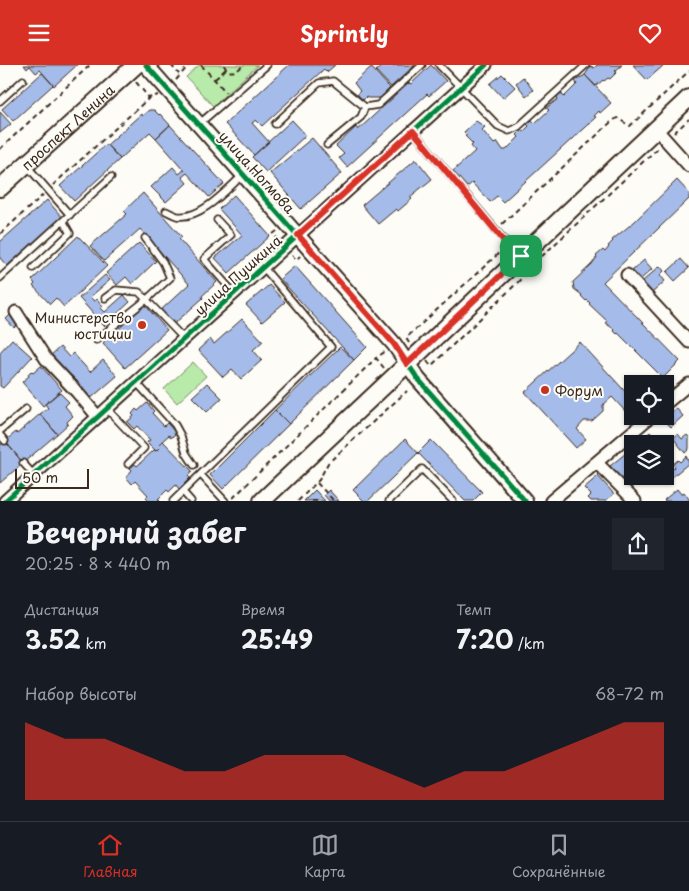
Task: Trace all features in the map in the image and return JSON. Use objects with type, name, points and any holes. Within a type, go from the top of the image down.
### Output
[{"type":"main road","name":"проспект Ленина","points":[[0,188],[136,65]]},
{"type":"main road","points":[[262,501],[521,256],[661,135],[689,98]]},
{"type":"street","name":"улица Ногмова","points":[[146,65],[394,344],[418,379],[525,501]]},
{"type":"street","name":"улица Пушкина","points":[[6,501],[486,65]]},
{"type":"street","points":[[661,135],[689,166]]},
{"type":"street","points":[[627,275],[689,342]]},
{"type":"street","points":[[16,311],[46,359],[98,417]]},
{"type":"street","points":[[674,396],[689,384]]},
{"type":"street","points":[[551,501],[641,425]]},
{"type":"street","points":[[597,463],[635,501]]},
{"type":"lane","points":[[200,125],[267,65]]},
{"type":"lane","points":[[275,125],[319,83],[333,81],[365,107],[378,105],[422,65]]},
{"type":"lane","points":[[439,65],[498,126],[509,131],[518,127],[586,65]]},
{"type":"lane","points":[[0,101],[23,81]]},
{"type":"lane","points":[[327,145],[362,117],[365,107]]},
{"type":"lane","points":[[413,131],[504,241],[521,256]]},
{"type":"lane","points":[[26,165],[70,215]]},
{"type":"lane","points":[[166,211],[177,216],[198,212],[209,206],[244,174]]},
{"type":"lane","points":[[0,278],[111,177]]},
{"type":"lane","points":[[217,220],[231,235],[204,259],[234,293]]},
{"type":"lane","points":[[33,268],[70,233],[63,221]]},
{"type":"lane","points":[[96,340],[170,278],[163,262],[145,238]]},
{"type":"lane","points":[[173,501],[331,347],[263,267]]},
{"type":"lane","points":[[105,298],[116,290],[138,292],[184,339]]},
{"type":"lane","points":[[136,382],[175,425],[181,435],[186,453],[194,465]]},
{"type":"lane","points":[[0,431],[26,409]]},
{"type":"lane","points":[[107,409],[144,448],[128,464]]},
{"type":"lane","points":[[0,435],[5,441]]},
{"type":"lane","points":[[23,463],[34,475]]},
{"type":"lane","points":[[389,501],[422,469],[453,501]]},
{"type":"lane","points":[[200,475],[225,501]]},
{"type":"lane","points":[[182,492],[191,501]]},
{"type":"path","points":[[0,149],[90,65]]},
{"type":"path","points":[[170,65],[180,75]]},
{"type":"path","points":[[172,83],[189,65]]},
{"type":"path","points":[[201,65],[231,97]]},
{"type":"path","points":[[224,65],[226,69],[234,72],[244,65]]},
{"type":"path","points":[[215,79],[226,69]]},
{"type":"path","points":[[409,343],[406,338],[497,255],[504,241],[500,225],[610,123],[617,118],[630,126],[689,71]]},
{"type":"path","points":[[136,83],[149,98]]},
{"type":"path","points":[[0,234],[149,98],[158,95]]},
{"type":"path","points":[[427,361],[431,366],[540,259],[661,135],[689,119]]},
{"type":"path","points":[[279,230],[273,235],[280,242]]},
{"type":"path","points":[[292,255],[296,260],[300,256]]},
{"type":"path","points":[[230,501],[376,358],[386,351]]},
{"type":"path","points":[[376,358],[384,368]]},
{"type":"path","points":[[298,501],[317,483],[328,463],[412,385]]},
{"type":"path","points":[[401,386],[407,391]]},
{"type":"path","points":[[339,394],[343,398]]},
{"type":"path","points":[[317,483],[334,501]]},
{"type":"path","points":[[307,492],[310,495]]},
{"type":"green space","points":[[199,65],[258,65],[213,106],[186,77]]},
{"type":"green space","points":[[193,362],[206,376],[177,403],[164,389]]},
{"type":"building","points":[[24,65],[77,65],[54,86],[40,70],[36,73],[30,66],[27,69]]},
{"type":"building","points":[[289,65],[335,65],[327,72],[324,69],[262,126],[256,120],[252,123],[269,142],[254,155],[225,124]]},
{"type":"building","points":[[383,65],[415,65],[391,87],[376,71]]},
{"type":"building","points":[[431,65],[446,81],[429,96],[427,94],[347,167],[339,158],[344,154],[336,146],[356,127],[358,130]]},
{"type":"building","points":[[597,65],[622,65],[610,79],[603,80],[596,86],[585,75],[591,66],[594,68]]},
{"type":"building","points":[[633,65],[664,65],[647,80]]},
{"type":"building","points":[[371,67],[390,88],[382,98],[366,97],[363,100],[357,94],[360,91],[354,83]]},
{"type":"building","points":[[42,73],[53,85],[13,121],[2,109]]},
{"type":"building","points":[[502,74],[515,87],[503,98],[490,84]]},
{"type":"building","points":[[585,75],[611,103],[600,113],[599,111],[594,116],[596,117],[503,202],[497,196],[490,202],[472,183],[467,187],[453,171],[475,151],[471,146],[473,144],[465,136],[467,135],[464,132],[476,121],[485,127],[482,130],[494,144],[497,141],[503,150],[506,150],[519,137],[517,135],[529,126],[527,124],[532,120],[535,123],[549,110],[546,108],[558,99],[557,97],[561,93],[564,97],[577,84],[575,81]]},
{"type":"building","points":[[523,77],[533,90],[526,96],[516,83]]},
{"type":"building","points":[[149,110],[154,110],[160,114],[170,125],[156,138],[150,132],[120,159],[107,145],[141,114],[142,116]]},
{"type":"building","points":[[0,112],[11,124],[0,133]]},
{"type":"building","points":[[292,120],[306,135],[266,172],[252,157]]},
{"type":"building","points":[[170,125],[224,184],[209,197],[187,173],[182,177],[187,183],[166,202],[151,187],[173,167],[179,174],[184,170],[156,138]]},
{"type":"building","points":[[312,138],[342,173],[301,209],[270,173]]},
{"type":"building","points":[[106,144],[120,159],[74,201],[60,186]]},
{"type":"building","points":[[416,159],[432,179],[410,197],[412,199],[398,211],[396,209],[378,224],[362,205]]},
{"type":"building","points":[[677,180],[689,193],[689,199],[603,282],[680,361],[666,375],[660,375],[614,329],[605,323],[607,321],[574,289],[573,282],[592,264],[596,256],[603,250],[605,252],[612,240],[634,222]]},
{"type":"building","points":[[143,193],[182,237],[179,239],[217,282],[202,296],[203,298],[174,324],[161,310],[189,284],[140,229],[104,261],[90,246],[127,214],[124,211]]},
{"type":"building","points":[[234,195],[270,236],[229,273],[215,258],[242,235],[219,209]]},
{"type":"building","points":[[47,200],[62,217],[7,266],[0,258],[0,242]]},
{"type":"building","points":[[78,236],[107,266],[64,307],[56,298],[50,304],[33,286],[35,284],[32,280]]},
{"type":"building","points":[[139,243],[156,261],[132,284],[126,277],[117,285],[106,273]]},
{"type":"building","points":[[681,259],[689,268],[675,281],[667,272]]},
{"type":"building","points":[[644,260],[652,269],[640,280],[632,271]]},
{"type":"building","points":[[295,266],[367,347],[354,360],[280,279]]},
{"type":"building","points":[[660,266],[664,271],[660,275],[665,281],[652,293],[642,282]]},
{"type":"building","points":[[105,275],[110,280],[90,297],[94,301],[97,299],[105,312],[124,295],[130,302],[104,326],[79,298]]},
{"type":"building","points":[[269,285],[285,302],[262,322],[246,305]]},
{"type":"building","points":[[145,305],[167,330],[125,368],[103,343]]},
{"type":"building","points":[[11,314],[19,323],[14,328],[6,319]]},
{"type":"building","points":[[242,319],[263,341],[253,350],[262,360],[241,379],[232,369],[223,377],[198,350],[210,339],[214,344]]},
{"type":"building","points":[[12,339],[32,357],[3,388],[0,386],[0,352]]},
{"type":"building","points":[[580,342],[624,390],[624,410],[612,397],[603,405],[603,411],[592,421],[584,421],[577,429],[586,439],[576,448],[525,392]]},
{"type":"building","points":[[60,347],[69,357],[73,353],[90,372],[103,360],[117,376],[89,400],[75,385],[78,382],[71,375],[68,378],[49,357]]},
{"type":"building","points":[[340,347],[354,360],[289,424],[275,410]]},
{"type":"building","points":[[41,366],[62,390],[43,406],[22,382],[29,376],[28,374],[31,371],[33,373]]},
{"type":"building","points":[[207,383],[222,398],[207,412],[192,397]]},
{"type":"building","points":[[59,392],[69,402],[65,406],[73,416],[67,422],[68,424],[57,434],[40,414],[48,408],[45,404]]},
{"type":"building","points":[[147,403],[154,411],[152,413],[164,426],[167,423],[176,433],[171,438],[169,435],[159,444],[161,446],[156,451],[147,442],[150,440],[137,426],[134,429],[127,422],[134,416],[132,414],[136,409],[138,411]]},
{"type":"building","points":[[676,408],[683,416],[674,424],[674,410]]},
{"type":"building","points":[[275,410],[289,424],[223,489],[210,475]]},
{"type":"building","points":[[40,414],[57,434],[23,463],[5,441],[16,432],[17,434]]},
{"type":"building","points":[[678,434],[682,439],[687,435],[689,437],[689,449],[685,453],[674,439]]},
{"type":"building","points":[[405,439],[418,453],[368,501],[364,501],[353,490]]},
{"type":"building","points":[[431,440],[482,492],[473,501],[465,501],[418,453]]},
{"type":"building","points":[[5,441],[23,463],[0,483],[0,446]]},
{"type":"building","points":[[163,441],[192,471],[188,476],[190,478],[179,489],[176,485],[169,492],[167,490],[158,499],[160,501],[149,501],[146,498],[148,495],[135,481],[132,484],[126,477],[132,470],[130,468],[135,464],[137,466],[154,450],[156,451],[161,446],[159,444]]},
{"type":"building","points":[[624,455],[624,485],[634,485],[627,491],[616,479],[619,476],[610,466]]},
{"type":"building","points":[[686,456],[689,463],[674,475],[674,463],[678,460],[680,462]]},
{"type":"building","points":[[598,476],[614,494],[605,501],[591,501],[588,498],[591,495],[584,488]]},
{"type":"building","points":[[677,489],[681,494],[684,492],[689,499],[687,501],[664,500]]},
{"type":"building","points":[[315,490],[325,501],[304,501]]},
{"type":"building","points":[[329,490],[339,501],[329,501],[324,495]]},
{"type":"cycle path","points":[[146,65],[394,344],[418,379],[525,501]]},
{"type":"cycle path","points":[[5,501],[486,65]]},
{"type":"place","name":"Министерство юстиции","points":[[142,325]]},
{"type":"place","name":"Форум","points":[[545,390]]},
{"type":"route","points":[[413,131],[504,241],[521,256],[407,364],[394,344],[298,235],[413,131]]}]
